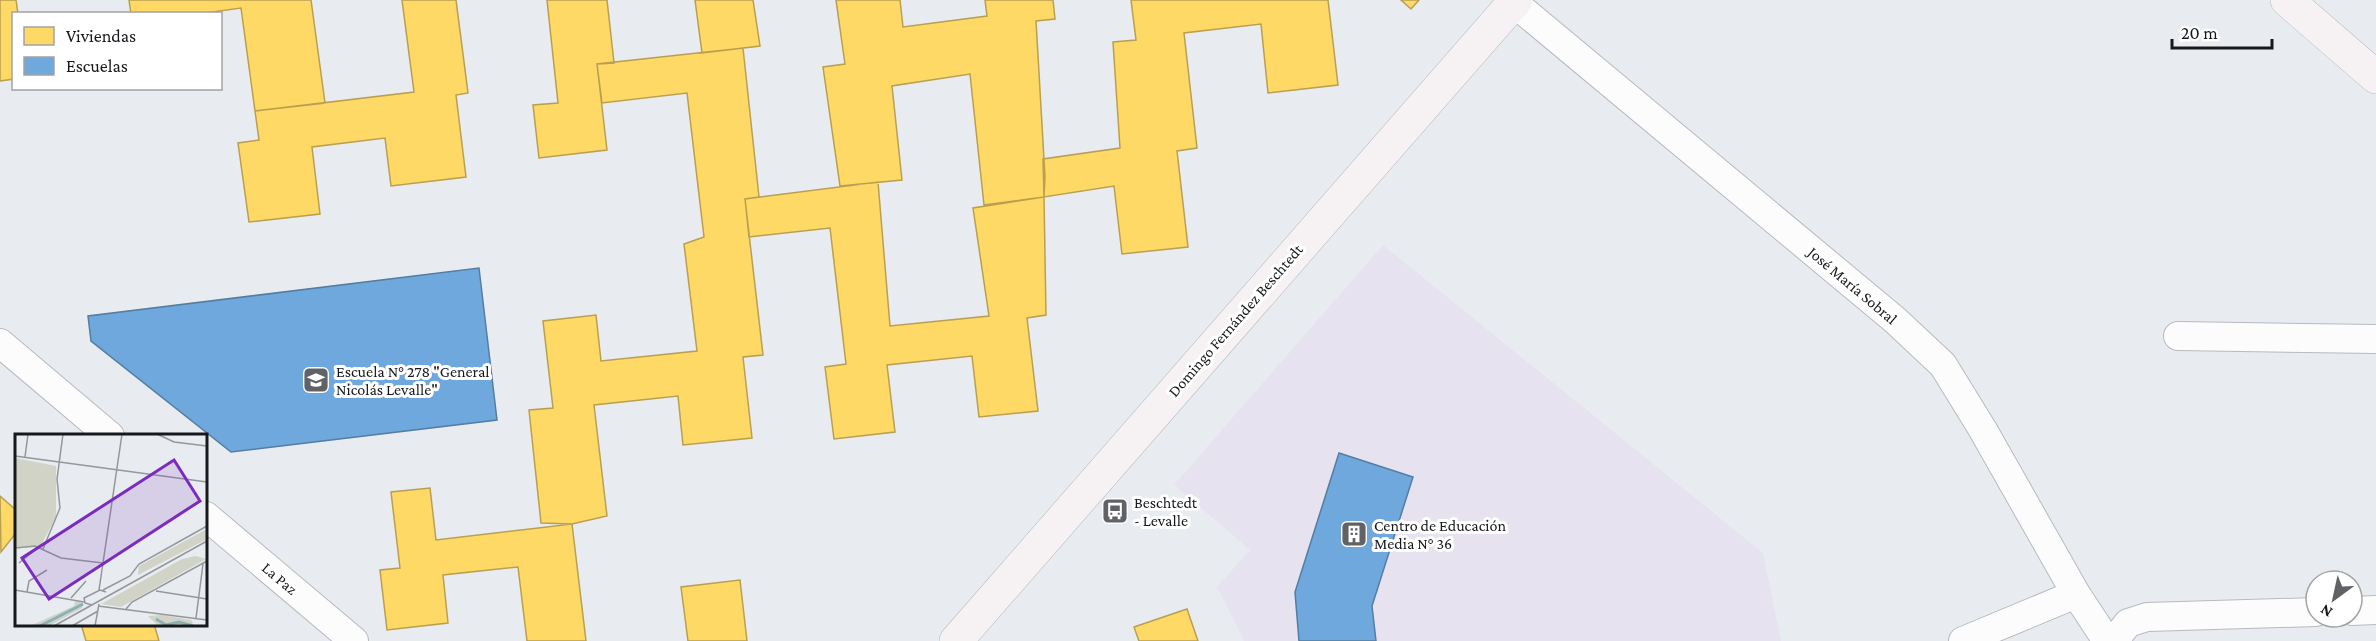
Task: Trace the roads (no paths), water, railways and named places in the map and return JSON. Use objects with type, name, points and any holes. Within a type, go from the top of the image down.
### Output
[{"type":"street","points":[[2287,0],[2376,77]]},
{"type":"street","name":"José María Sobral","points":[[1515,1],[1895,320],[1943,365],[1983,430],[2076,594],[2107,641]]},
{"type":"street","name":"Domingo Fernández Beschtedt","points":[[956,641],[1515,1]]},
{"type":"street","points":[[2178,336],[2376,339]]},
{"type":"street","points":[[0,343],[109,434]]},
{"type":"street","name":"La Paz","points":[[207,517],[354,641]]},
{"type":"street","points":[[1963,641],[2076,594]]},
{"type":"street","points":[[2114,641],[2128,623],[2147,617],[2304,612]]},
{"type":"place","name":"Escuela N° 278 \"General Nicolás Levalle\"","points":[[316,380]]},
{"type":"place","name":"Beschtedt - Levalle","points":[[1115,511]]},
{"type":"place","name":"Centro de Educación Media N° 36","points":[[1354,534]]}]
